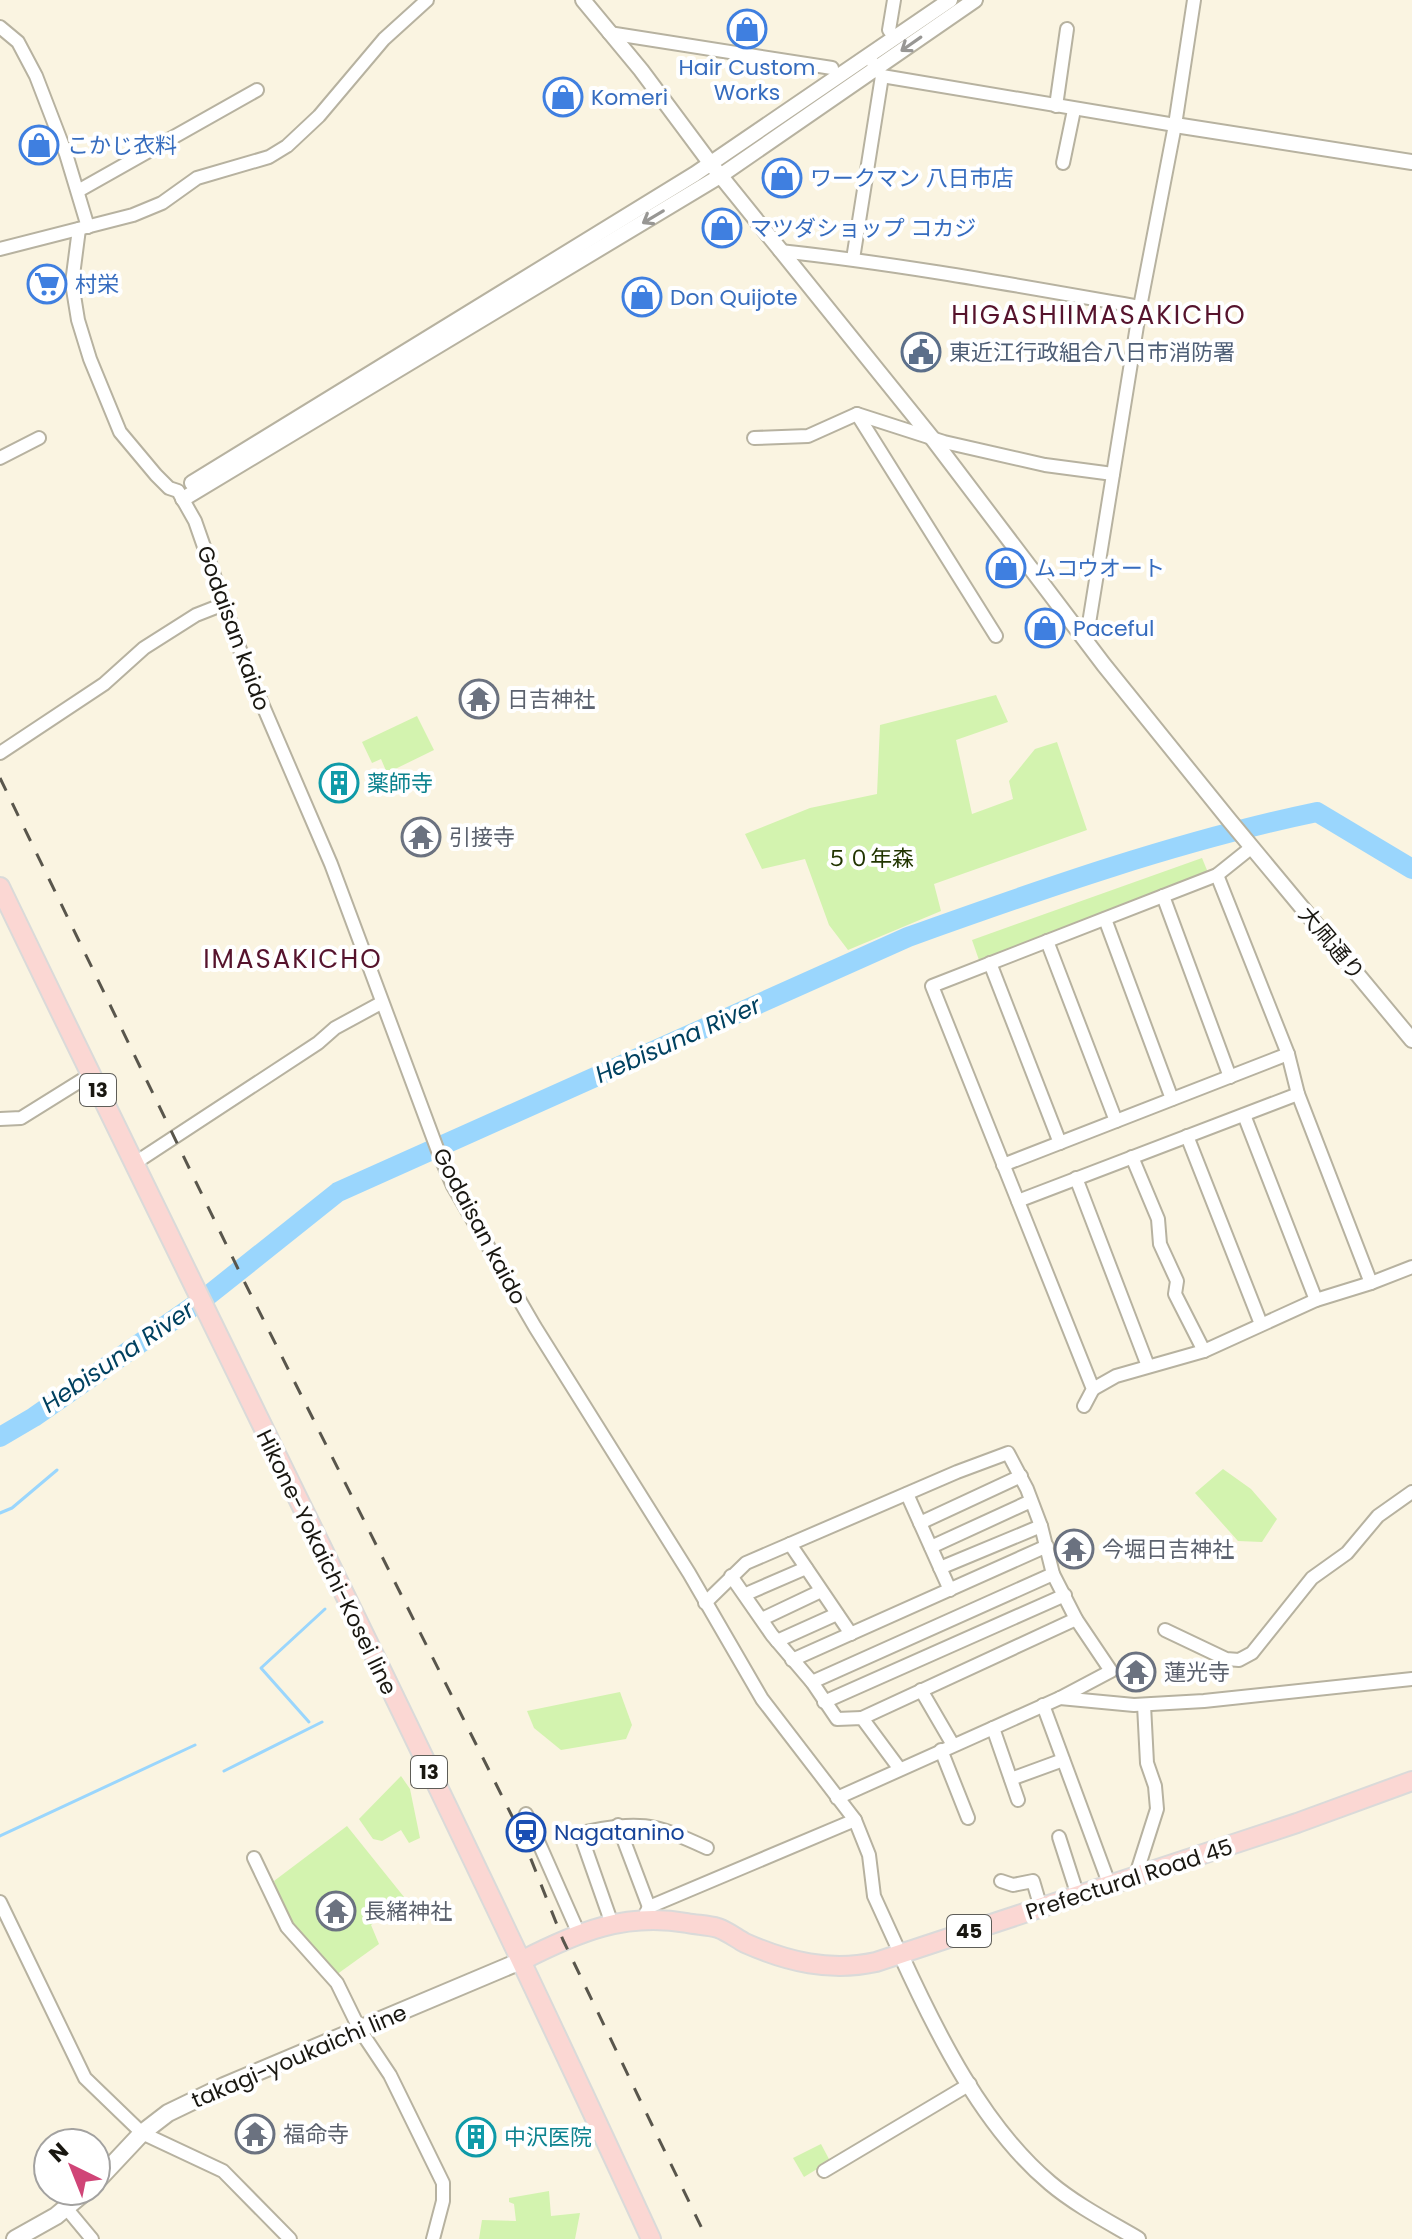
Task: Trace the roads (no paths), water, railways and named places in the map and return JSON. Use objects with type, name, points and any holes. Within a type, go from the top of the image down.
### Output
[{"type":"main road","name":"Hikone-Yokaichi-Kosei line","points":[[0,887],[523,1960],[651,2239]]},
{"type":"main road","name":"Prefectural Road 45","points":[[523,1960],[579,1934],[646,1913],[719,1928],[775,1955],[816,1966],[853,1967],[1135,1878],[1412,1781]]},
{"type":"main road","name":"takagi-youkaichi line","points":[[112,2165],[142,2133],[168,2113],[523,1960]]},
{"type":"main road","points":[[15,2239],[67,2209]]},
{"type":"street","points":[[0,249],[133,215],[162,203],[197,178],[269,157],[287,146],[319,116],[384,39],[427,0]]},
{"type":"street","name":"大凧通り","points":[[583,0],[641,70],[715,170],[932,438],[1086,642],[1412,1040]]},
{"type":"street","points":[[894,0],[889,30],[895,38]]},
{"type":"street","points":[[853,259],[876,67],[895,38],[950,0]]},
{"type":"street","points":[[180,495],[715,170],[975,0]]},
{"type":"street","points":[[1086,642],[1194,0]]},
{"type":"street","name":"Godaisan kaido","points":[[0,27],[18,42],[36,76],[78,191],[84,228],[72,283],[78,320],[90,359],[120,432],[156,475],[180,495],[195,521],[245,664],[333,870],[453,1186],[535,1327],[689,1573],[762,1699],[855,1820],[869,1855],[874,1896],[929,2017],[970,2084],[1005,2137],[1050,2184],[1138,2239]]},
{"type":"street","points":[[1056,106],[1067,29]]},
{"type":"street","points":[[609,33],[832,68]]},
{"type":"street","points":[[876,67],[1074,110],[1412,162]]},
{"type":"street","points":[[78,191],[257,90]]},
{"type":"street","points":[[1063,163],[1074,110]]},
{"type":"street","points":[[780,251],[853,259],[1140,307]]},
{"type":"street","points":[[754,438],[808,436],[857,414],[932,438],[1045,465],[1113,474]]},
{"type":"street","points":[[857,414],[996,636]]},
{"type":"street","points":[[0,458],[39,438]]},
{"type":"street","points":[[0,753],[104,684],[144,648],[196,615],[224,604]]},
{"type":"street","points":[[1093,1389],[932,986],[1217,875],[1252,847]]},
{"type":"street","points":[[1217,875],[1288,1054],[1298,1094],[1371,1283]]},
{"type":"street","points":[[1163,896],[1230,1077]]},
{"type":"street","points":[[1105,919],[1172,1099]]},
{"type":"street","points":[[1047,941],[1116,1121]]},
{"type":"street","points":[[990,963],[1060,1143]]},
{"type":"street","points":[[135,1163],[318,1043],[335,1028],[381,1003]]},
{"type":"street","points":[[1003,1165],[1288,1054]]},
{"type":"street","points":[[0,1119],[21,1118],[90,1075]]},
{"type":"street","points":[[1018,1201],[1298,1094]]},
{"type":"street","points":[[1244,1115],[1316,1300]]},
{"type":"street","points":[[1187,1136],[1261,1324]]},
{"type":"street","points":[[1132,1157],[1158,1219],[1160,1244],[1177,1281],[1175,1294],[1204,1351]]},
{"type":"street","points":[[1076,1178],[1148,1366]]},
{"type":"street","points":[[1084,1406],[1093,1389],[1116,1376],[1204,1351],[1316,1300],[1412,1267]]},
{"type":"street","points":[[705,1603],[746,1563],[1008,1453],[1041,1526],[1053,1574],[1076,1619],[1111,1671],[1060,1698],[837,1798]]},
{"type":"street","points":[[920,1523],[1021,1476]]},
{"type":"street","points":[[1165,1630],[1226,1659],[1239,1660],[1252,1653],[1312,1578],[1347,1553],[1378,1516],[1412,1492]]},
{"type":"street","points":[[907,1494],[950,1590]]},
{"type":"street","points":[[931,1547],[1031,1501]]},
{"type":"street","points":[[940,1568],[1041,1526]]},
{"type":"street","points":[[790,1544],[851,1634]]},
{"type":"street","points":[[792,1660],[1047,1546]]},
{"type":"street","points":[[746,1594],[806,1568]]},
{"type":"street","points":[[812,1682],[1053,1574]]},
{"type":"street","points":[[731,1576],[837,1719],[851,1721],[1076,1619]]},
{"type":"street","points":[[762,1619],[821,1591]]},
{"type":"street","points":[[824,1702],[1065,1595]]},
{"type":"street","points":[[777,1641],[837,1614]]},
{"type":"street","points":[[1060,1698],[1144,1705],[1412,1679]]},
{"type":"street","points":[[921,1690],[947,1748],[968,1818]]},
{"type":"street","points":[[1043,1705],[1110,1886]]},
{"type":"street","points":[[1135,1878],[1157,1809],[1155,1786],[1147,1763],[1144,1705]]},
{"type":"street","points":[[862,1718],[899,1768]]},
{"type":"street","points":[[993,1728],[1018,1800]]},
{"type":"street","points":[[1011,1779],[1063,1760]]},
{"type":"street","points":[[526,1814],[579,1934]]},
{"type":"street","points":[[618,1825],[646,1913],[855,1820]]},
{"type":"street","points":[[612,1924],[580,1833],[618,1825],[643,1824],[670,1831],[707,1848]]},
{"type":"street","points":[[1059,1837],[1078,1896]]},
{"type":"street","points":[[254,1858],[287,1927],[337,1983],[360,2030],[390,2075],[443,2183],[443,2201],[433,2239]]},
{"type":"street","points":[[1001,1881],[1013,1885],[1033,1881],[1041,1908]]},
{"type":"street","points":[[0,1902],[85,2078],[142,2133],[223,2171],[290,2239]]},
{"type":"street","points":[[824,2171],[970,2084]]},
{"type":"street","points":[[67,2209],[92,2239]]},
{"type":"waterway","name":"Hebisuna River","points":[[0,1437],[34,1417],[205,1298],[338,1192],[908,937],[1162,852],[1317,812],[1412,869]]},
{"type":"waterway","points":[[0,1513],[12,1508],[57,1470]]},
{"type":"waterway","points":[[309,1722],[261,1668],[325,1609]]},
{"type":"waterway","points":[[224,1771],[322,1722]]},
{"type":"waterway","points":[[0,1836],[195,1745]]},
{"type":"railway","points":[[0,778],[242,1277],[521,1834],[563,1940],[707,2239]]},
{"type":"place","name":"Hair Custom Works","points":[[747,29]]},
{"type":"place","name":"Komeri","points":[[563,97]]},
{"type":"place","name":"こかじ衣料","points":[[39,145]]},
{"type":"place","name":"ワークマン 八日市店","points":[[782,178]]},
{"type":"place","name":"マツダショップ コカジ","points":[[722,228]]},
{"type":"place","name":"村栄","points":[[47,284]]},
{"type":"place","name":"Don Quijote","points":[[642,297]]},
{"type":"place","name":"東近江行政組合八日市消防署","points":[[921,352]]},
{"type":"place","name":"ムコウオート","points":[[1006,568]]},
{"type":"place","name":"Paceful","points":[[1045,628]]},
{"type":"place","name":"日吉神社","points":[[479,699]]},
{"type":"place","name":"薬師寺","points":[[339,783]]},
{"type":"place","name":"引接寺","points":[[421,837]]},
{"type":"place","name":"今堀日吉神社","points":[[1074,1549]]},
{"type":"place","name":"蓮光寺","points":[[1136,1672]]},
{"type":"place","name":"Nagatanino","points":[[526,1832]]},
{"type":"place","name":"長緒神社","points":[[336,1911]]},
{"type":"place","name":"福命寺","points":[[255,2134]]},
{"type":"place","name":"中沢医院","points":[[476,2137]]},
{"type":"district","name":"HIGASHIIMASAKICHO","points":[[1099,315]]},
{"type":"district","name":"IMASAKICHO","points":[[293,959]]},
{"type":"park label","name":"５０年森","points":[[870,858]]}]
